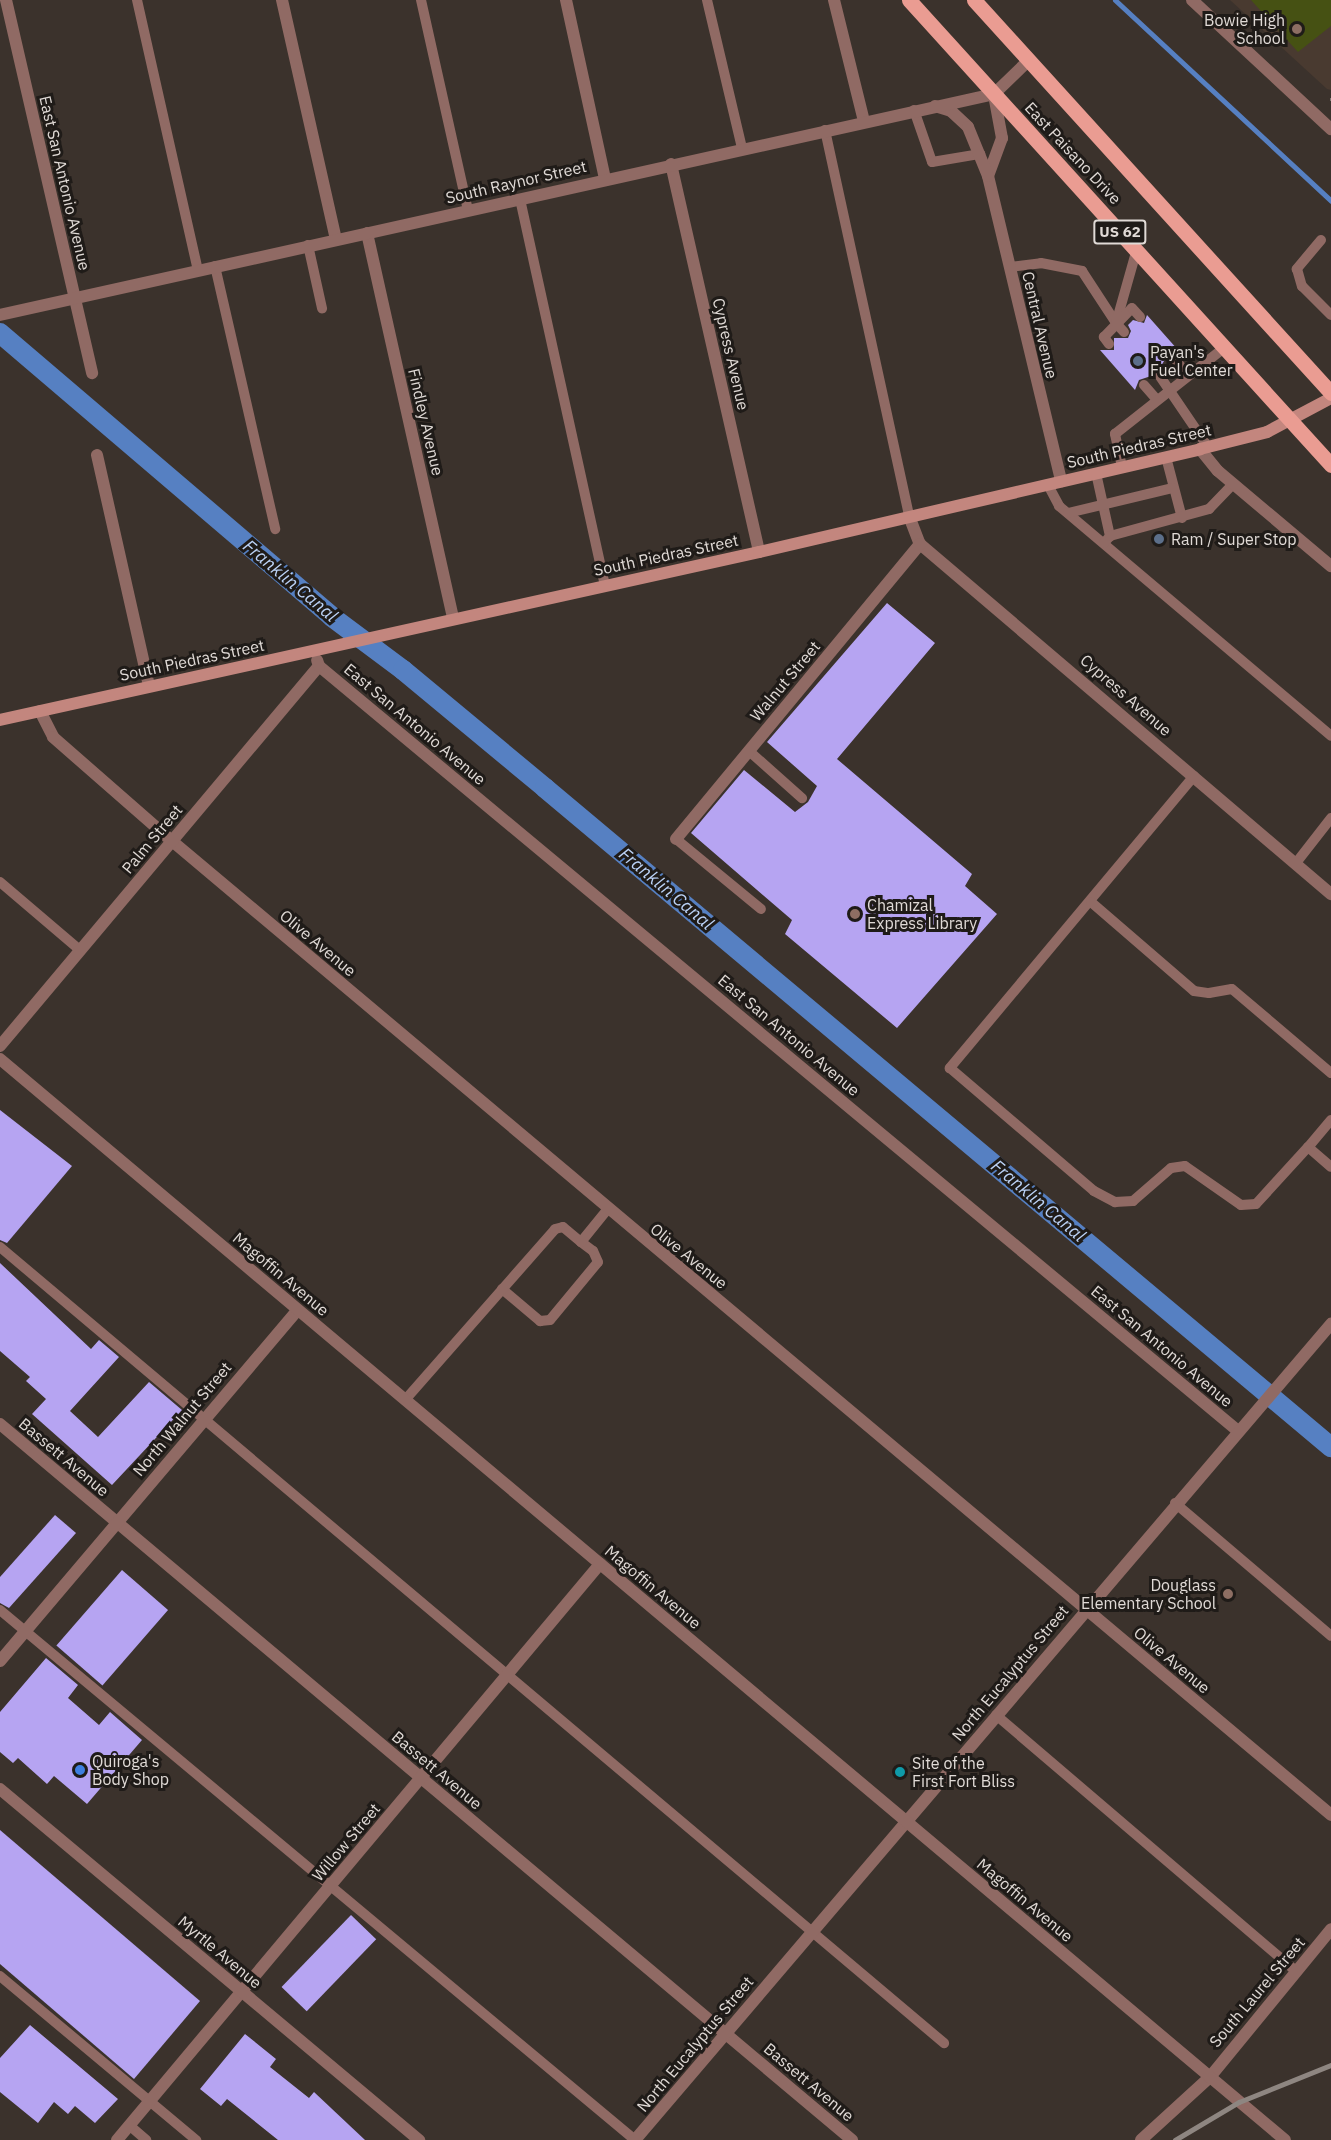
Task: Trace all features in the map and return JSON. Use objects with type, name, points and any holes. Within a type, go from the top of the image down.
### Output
[{"type":"main road","name":"East Paisano Drive","points":[[909,0],[1331,465]]},
{"type":"main road","name":"East Paisano Drive","points":[[974,0],[1331,396]]},
{"type":"main road","name":"South Piedras Street","points":[[0,720],[605,584],[759,552],[1204,448],[1292,421],[1331,396]]},
{"type":"street","name":"East San Antonio Avenue","points":[[6,0],[92,373]]},
{"type":"street","points":[[282,0],[336,239]]},
{"type":"street","points":[[566,0],[605,179]]},
{"type":"street","points":[[834,0],[864,121]]},
{"type":"street","points":[[1192,0],[1330,125]]},
{"type":"street","points":[[988,176],[1002,138],[1001,119],[994,94],[1028,61]]},
{"type":"street","name":"South Raynor Street","points":[[0,315],[742,148],[994,94]]},
{"type":"street","name":"Central Avenue","points":[[934,106],[951,111],[968,127],[988,176],[1010,267],[1054,483]]},
{"type":"street","name":"Cypress Avenue","points":[[671,164],[759,552]]},
{"type":"street","name":"Findley Avenue","points":[[367,233],[453,618]]},
{"type":"street","points":[[1204,448],[1233,484],[1331,566]]},
{"type":"street","points":[[97,455],[149,686]]},
{"type":"street","name":"Cypress Avenue","points":[[909,516],[920,544],[1331,894]]},
{"type":"street","name":"Walnut Street","points":[[676,839],[920,544]]},
{"type":"street","points":[[315,650],[319,666]]},
{"type":"street","name":"East San Antonio Avenue","points":[[319,666],[1237,1430]]},
{"type":"street","name":"Palm Street","points":[[0,1046],[319,666]]},
{"type":"street","name":"Olive Avenue","points":[[40,711],[53,737],[172,841],[607,1210],[1331,1815]]},
{"type":"street","name":"Magoffin Avenue","points":[[0,1059],[1285,2140]]},
{"type":"street","name":"North Walnut Street","points":[[0,1661],[298,1310]]},
{"type":"street","name":"North Eucalyptus Street","points":[[635,2140],[1237,1430],[1331,1324]]},
{"type":"street","name":"Bassett Avenue","points":[[0,1424],[852,2140]]},
{"type":"street","name":"Willow Street","points":[[117,2140],[600,1564]]},
{"type":"street","name":"Myrtle Avenue","points":[[0,1789],[418,2140]]},
{"type":"street","name":"South Laurel Street","points":[[1141,2140],[1210,2077],[1331,1929]]},
{"type":"lane","points":[[136,0],[198,270]]},
{"type":"lane","points":[[421,0],[468,211]]},
{"type":"lane","points":[[707,0],[742,148]]},
{"type":"lane","points":[[914,110],[932,162],[980,154]]},
{"type":"lane","points":[[825,130],[909,516]]},
{"type":"lane","points":[[520,199],[605,584]]},
{"type":"lane","points":[[1321,240],[1297,269],[1302,286],[1331,315]]},
{"type":"lane","points":[[308,246],[322,308]]},
{"type":"lane","points":[[1116,322],[1137,249]]},
{"type":"lane","points":[[1010,267],[1041,263],[1082,271],[1124,332]]},
{"type":"lane","points":[[215,266],[275,529]]},
{"type":"lane","points":[[1109,344],[1104,337],[1132,308],[1140,317]]},
{"type":"lane","points":[[1122,467],[1115,434],[1225,347]]},
{"type":"lane","points":[[1174,358],[1188,375]]},
{"type":"lane","points":[[1157,372],[1172,389],[1204,448]]},
{"type":"lane","points":[[1144,385],[1157,400]]},
{"type":"lane","points":[[1166,457],[1182,518]]},
{"type":"lane","points":[[1096,473],[1107,539]]},
{"type":"lane","points":[[1054,483],[1059,506],[1107,539],[1331,736]]},
{"type":"lane","points":[[1107,539],[1135,527],[1182,518],[1209,509],[1233,484]]},
{"type":"lane","points":[[1068,513],[1103,505],[1130,503],[1151,498],[1173,488]]},
{"type":"lane","points":[[749,751],[802,798]]},
{"type":"lane","points":[[1194,776],[951,1068],[1094,1191],[1115,1202],[1133,1201],[1171,1168],[1185,1166],[1241,1205],[1256,1204],[1331,1119]]},
{"type":"lane","points":[[1296,863],[1331,818]]},
{"type":"lane","points":[[676,839],[761,909]]},
{"type":"lane","points":[[0,882],[81,951]]},
{"type":"lane","points":[[1090,902],[1194,991],[1209,993],[1232,989],[1331,1073]]},
{"type":"lane","points":[[1308,1147],[1331,1167]]},
{"type":"lane","points":[[581,1242],[607,1210]]},
{"type":"lane","points":[[405,1400],[555,1228],[563,1227],[593,1251],[598,1262],[550,1320],[540,1322],[502,1289]]},
{"type":"lane","points":[[0,1247],[944,2043]]},
{"type":"lane","points":[[1175,1503],[1331,1636]]},
{"type":"lane","points":[[0,1610],[635,2140]]},
{"type":"lane","points":[[996,1715],[1296,1971]]},
{"type":"lane","points":[[0,1976],[196,2140]]},
{"type":"lane","points":[[129,2125],[146,2140]]},
{"type":"shaded area","name":"Bowie High School","points":[[1230,0],[1331,0],[1331,90],[1327,89]]},
{"type":"green space","points":[[1251,0],[1331,0],[1331,26],[1298,52]]},
{"type":"building","name":"Payan's Fuel Center","points":[[1147,315],[1178,350],[1169,353],[1161,366],[1152,366],[1151,376],[1139,380],[1135,390],[1100,350],[1114,350],[1114,338],[1128,338],[1131,331],[1128,325],[1133,320],[1144,323]]},
{"type":"building","points":[[887,603],[935,643],[837,759],[972,874],[965,886],[997,914],[897,1028],[785,934],[792,920],[691,833],[744,770],[795,812],[808,802],[817,786],[767,742]]},
{"type":"building","points":[[0,1110],[72,1166],[7,1243],[0,1240]]},
{"type":"building","points":[[0,1263],[91,1349],[99,1340],[119,1357],[70,1411],[98,1437],[149,1382],[182,1410],[112,1485],[32,1414],[46,1399],[26,1381],[30,1377],[0,1351]]},
{"type":"building","points":[[55,1515],[76,1533],[9,1608],[0,1603],[0,1577]]},
{"type":"building","points":[[122,1570],[168,1610],[102,1685],[56,1645]]},
{"type":"building","points":[[46,1658],[78,1685],[68,1698],[99,1725],[110,1712],[142,1740],[87,1804],[54,1776],[47,1784],[18,1758],[13,1763],[0,1752],[0,1712]]},
{"type":"building","points":[[0,1830],[200,2001],[134,2079],[0,1964]]},
{"type":"building","points":[[351,1915],[376,1939],[307,2011],[282,1987]]},
{"type":"building","points":[[30,2025],[118,2099],[95,2123],[75,2106],[68,2114],[54,2102],[38,2123],[0,2092],[0,2058]]},
{"type":"building","points":[[245,2034],[276,2059],[270,2067],[309,2098],[314,2092],[365,2140],[278,2140],[227,2099],[221,2106],[200,2089]]},
{"type":"waterway","points":[[1115,0],[1331,201]]},
{"type":"waterway","name":"Franklin Canal","points":[[0,333],[332,617],[403,670],[1331,1447]]},
{"type":"railway","points":[[1175,2140],[1239,2102],[1331,2065]]},
{"type":"place","name":"Bowie High School","points":[[1297,29]]},
{"type":"place","name":"Payan's Fuel Center","points":[[1138,361]]},
{"type":"place","name":"Ram / Super Stop","points":[[1159,539]]},
{"type":"place","name":"Chamizal Express Library","points":[[855,914]]},
{"type":"place","name":"Douglass Elementary School","points":[[1228,1594]]},
{"type":"place","name":"Quiroga's Body Shop","points":[[80,1770]]},
{"type":"place","name":"Site of the First Fort Bliss","points":[[900,1772]]}]
